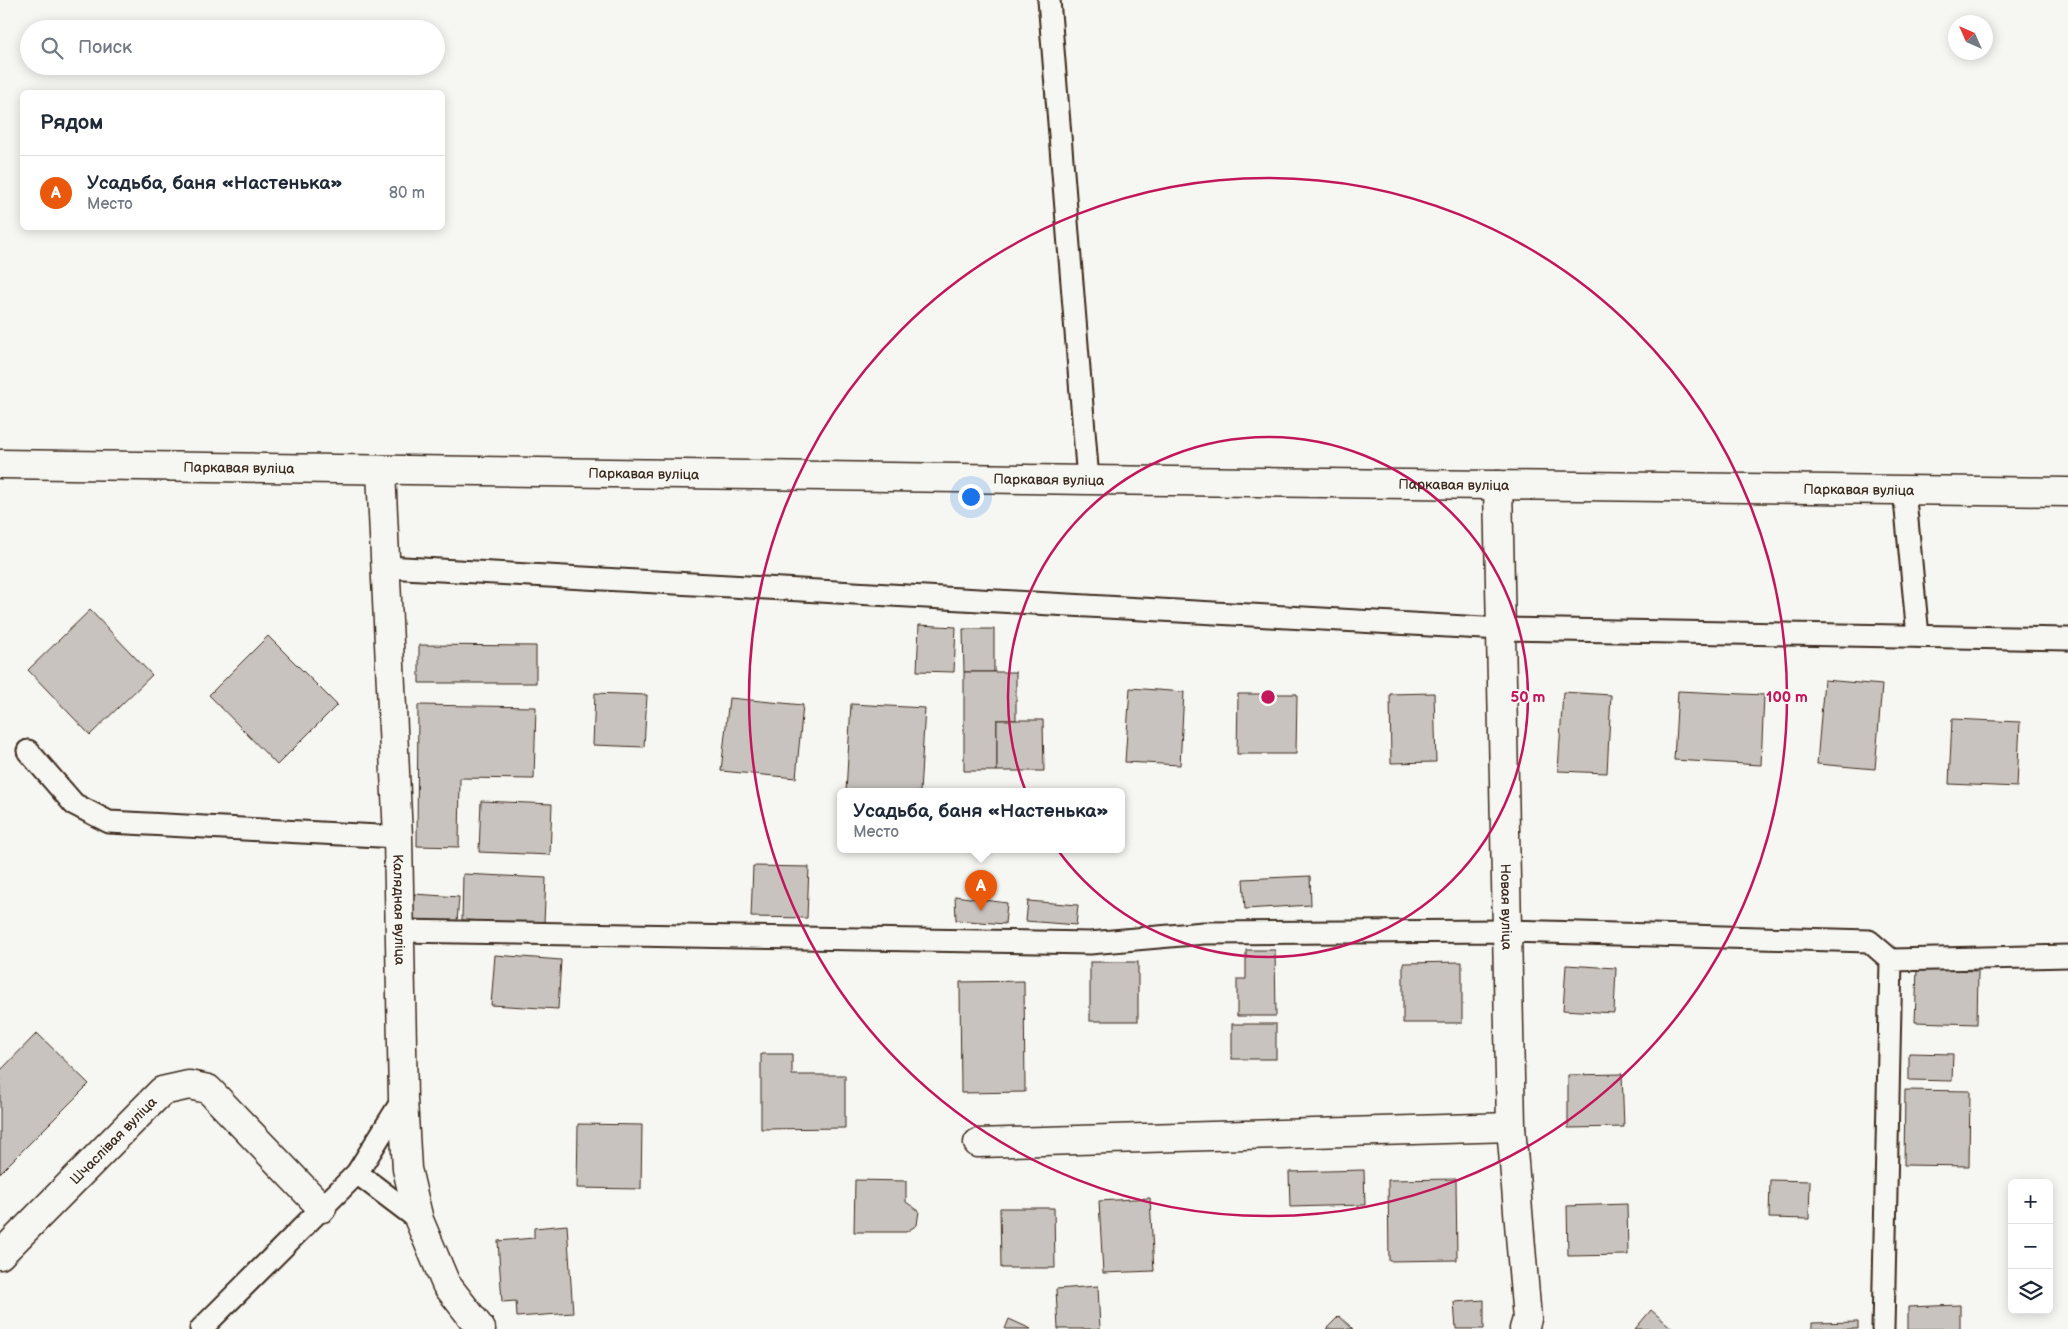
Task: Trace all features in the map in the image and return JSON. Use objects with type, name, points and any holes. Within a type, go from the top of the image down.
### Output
[{"type":"street","name":"Паркавая вуліца","points":[[0,464],[381,471],[2068,492]]},
{"type":"street","name":"Калядная вуліца","points":[[381,471],[398,837],[403,1099],[407,1170],[419,1220],[446,1284],[481,1329]]},
{"type":"street","name":"Новая вуліца","points":[[1498,485],[1511,1127],[1527,1319],[1524,1329]]},
{"type":"street","name":"Шчаслівая вуліца","points":[[0,1255],[162,1091],[189,1085],[208,1089],[322,1208]]},
{"type":"street","points":[[978,1143],[1511,1127]]},
{"type":"lane","points":[[1050,0],[1088,480]]},
{"type":"lane","points":[[1904,489],[1918,636]]},
{"type":"lane","points":[[386,567],[1501,628],[2068,639]]},
{"type":"lane","points":[[28,751],[74,804],[109,822],[398,837]]},
{"type":"lane","points":[[399,932],[1090,943],[1204,933],[1507,931],[1869,941],[1891,960],[2068,956]]},
{"type":"lane","points":[[1883,1329],[1891,960]]},
{"type":"lane","points":[[201,1329],[358,1173],[403,1099]]},
{"type":"lane","points":[[358,1173],[419,1220]]},
{"type":"building","points":[[90,610],[152,675],[90,735],[28,670]]},
{"type":"building","points":[[919,625],[956,627],[954,672],[917,671]]},
{"type":"building","points":[[963,629],[994,629],[994,672],[964,672]]},
{"type":"building","points":[[268,636],[337,705],[277,765],[209,695]]},
{"type":"building","points":[[419,645],[536,646],[536,683],[419,683]]},
{"type":"building","points":[[964,672],[1016,672],[1016,720],[997,720],[997,771],[964,771]]},
{"type":"building","points":[[1824,680],[1882,685],[1875,769],[1817,764]]},
{"type":"building","points":[[1130,688],[1184,692],[1180,765],[1125,762]]},
{"type":"building","points":[[1678,691],[1764,695],[1761,765],[1674,760]]},
{"type":"building","points":[[1563,692],[1611,695],[1607,773],[1558,771]]},
{"type":"building","points":[[595,693],[647,695],[644,747],[593,745]]},
{"type":"building","points":[[1434,693],[1436,762],[1391,763],[1390,694]]},
{"type":"building","points":[[1238,694],[1297,694],[1296,754],[1237,754]]},
{"type":"building","points":[[729,698],[803,705],[796,778],[721,771]]},
{"type":"building","points":[[851,704],[925,708],[920,788],[846,788]]},
{"type":"building","points":[[418,705],[536,707],[534,779],[460,778],[459,847],[417,846]]},
{"type":"building","points":[[1952,719],[2020,722],[2017,787],[1949,784]]},
{"type":"building","points":[[997,720],[1043,720],[1044,771],[997,771]]},
{"type":"building","points":[[481,801],[552,804],[550,855],[479,852]]},
{"type":"building","points":[[753,866],[809,867],[807,918],[751,917]]},
{"type":"building","points":[[463,874],[546,878],[544,923],[462,920]]},
{"type":"building","points":[[1310,876],[1311,905],[1245,909],[1243,879]]},
{"type":"building","points":[[414,894],[459,897],[457,922],[412,919]]},
{"type":"building","points":[[955,896],[1007,903],[1005,924],[956,920]]},
{"type":"building","points":[[1028,901],[1078,905],[1076,925],[1026,921]]},
{"type":"building","points":[[1246,950],[1275,950],[1276,1016],[1237,1016],[1237,979],[1246,979]]},
{"type":"building","points":[[495,955],[561,960],[558,1009],[491,1005]]},
{"type":"building","points":[[1090,962],[1138,962],[1138,1021],[1090,1021]]},
{"type":"building","points":[[1462,962],[1462,1023],[1403,1023],[1403,963]]},
{"type":"building","points":[[1566,965],[1616,968],[1614,1013],[1563,1010]]},
{"type":"building","points":[[1917,969],[1978,971],[1977,1024],[1915,1022]]},
{"type":"building","points":[[1024,981],[1025,1092],[961,1093],[960,982]]},
{"type":"building","points":[[1232,1024],[1276,1024],[1276,1059],[1232,1059]]},
{"type":"building","points":[[37,1033],[89,1084],[0,1173],[0,1071]]},
{"type":"building","points":[[1909,1053],[1953,1054],[1952,1081],[1909,1080]]},
{"type":"building","points":[[761,1054],[792,1054],[792,1075],[845,1075],[845,1128],[761,1129]]},
{"type":"building","points":[[1622,1074],[1624,1127],[1568,1128],[1568,1075]]},
{"type":"building","points":[[1905,1090],[1970,1091],[1969,1166],[1904,1165]]},
{"type":"building","points":[[578,1124],[642,1125],[641,1189],[577,1188]]},
{"type":"building","points":[[1364,1170],[1365,1205],[1290,1207],[1289,1172]]},
{"type":"building","points":[[1456,1179],[1457,1260],[1389,1261],[1388,1180]]},
{"type":"building","points":[[855,1180],[906,1181],[906,1202],[919,1211],[917,1225],[906,1232],[854,1232]]},
{"type":"building","points":[[1770,1180],[1810,1181],[1809,1219],[1769,1218]]},
{"type":"building","points":[[1150,1198],[1154,1271],[1103,1273],[1099,1201]]},
{"type":"building","points":[[1627,1204],[1628,1255],[1568,1256],[1567,1206]]},
{"type":"building","points":[[1000,1208],[1054,1208],[1055,1268],[1001,1268]]},
{"type":"building","points":[[567,1225],[573,1313],[517,1317],[516,1301],[502,1302],[498,1241],[534,1238],[534,1228]]},
{"type":"building","points":[[1098,1286],[1100,1329],[1058,1329],[1056,1289]]},
{"type":"building","points":[[1484,1300],[1484,1329],[1456,1329],[1454,1302]]},
{"type":"building","points":[[1960,1305],[1960,1329],[1908,1329],[1908,1307]]},
{"type":"building","points":[[1651,1310],[1673,1329],[1635,1329]]},
{"type":"building","points":[[1339,1316],[1353,1329],[1326,1329]]},
{"type":"building","points":[[1009,1319],[1031,1329],[1005,1329]]},
{"type":"building","points":[[1858,1322],[1858,1329],[1812,1329],[1812,1323]]},
{"type":"place","name":"Усадьба, баня «Настенька»","points":[[981,911]]}]
